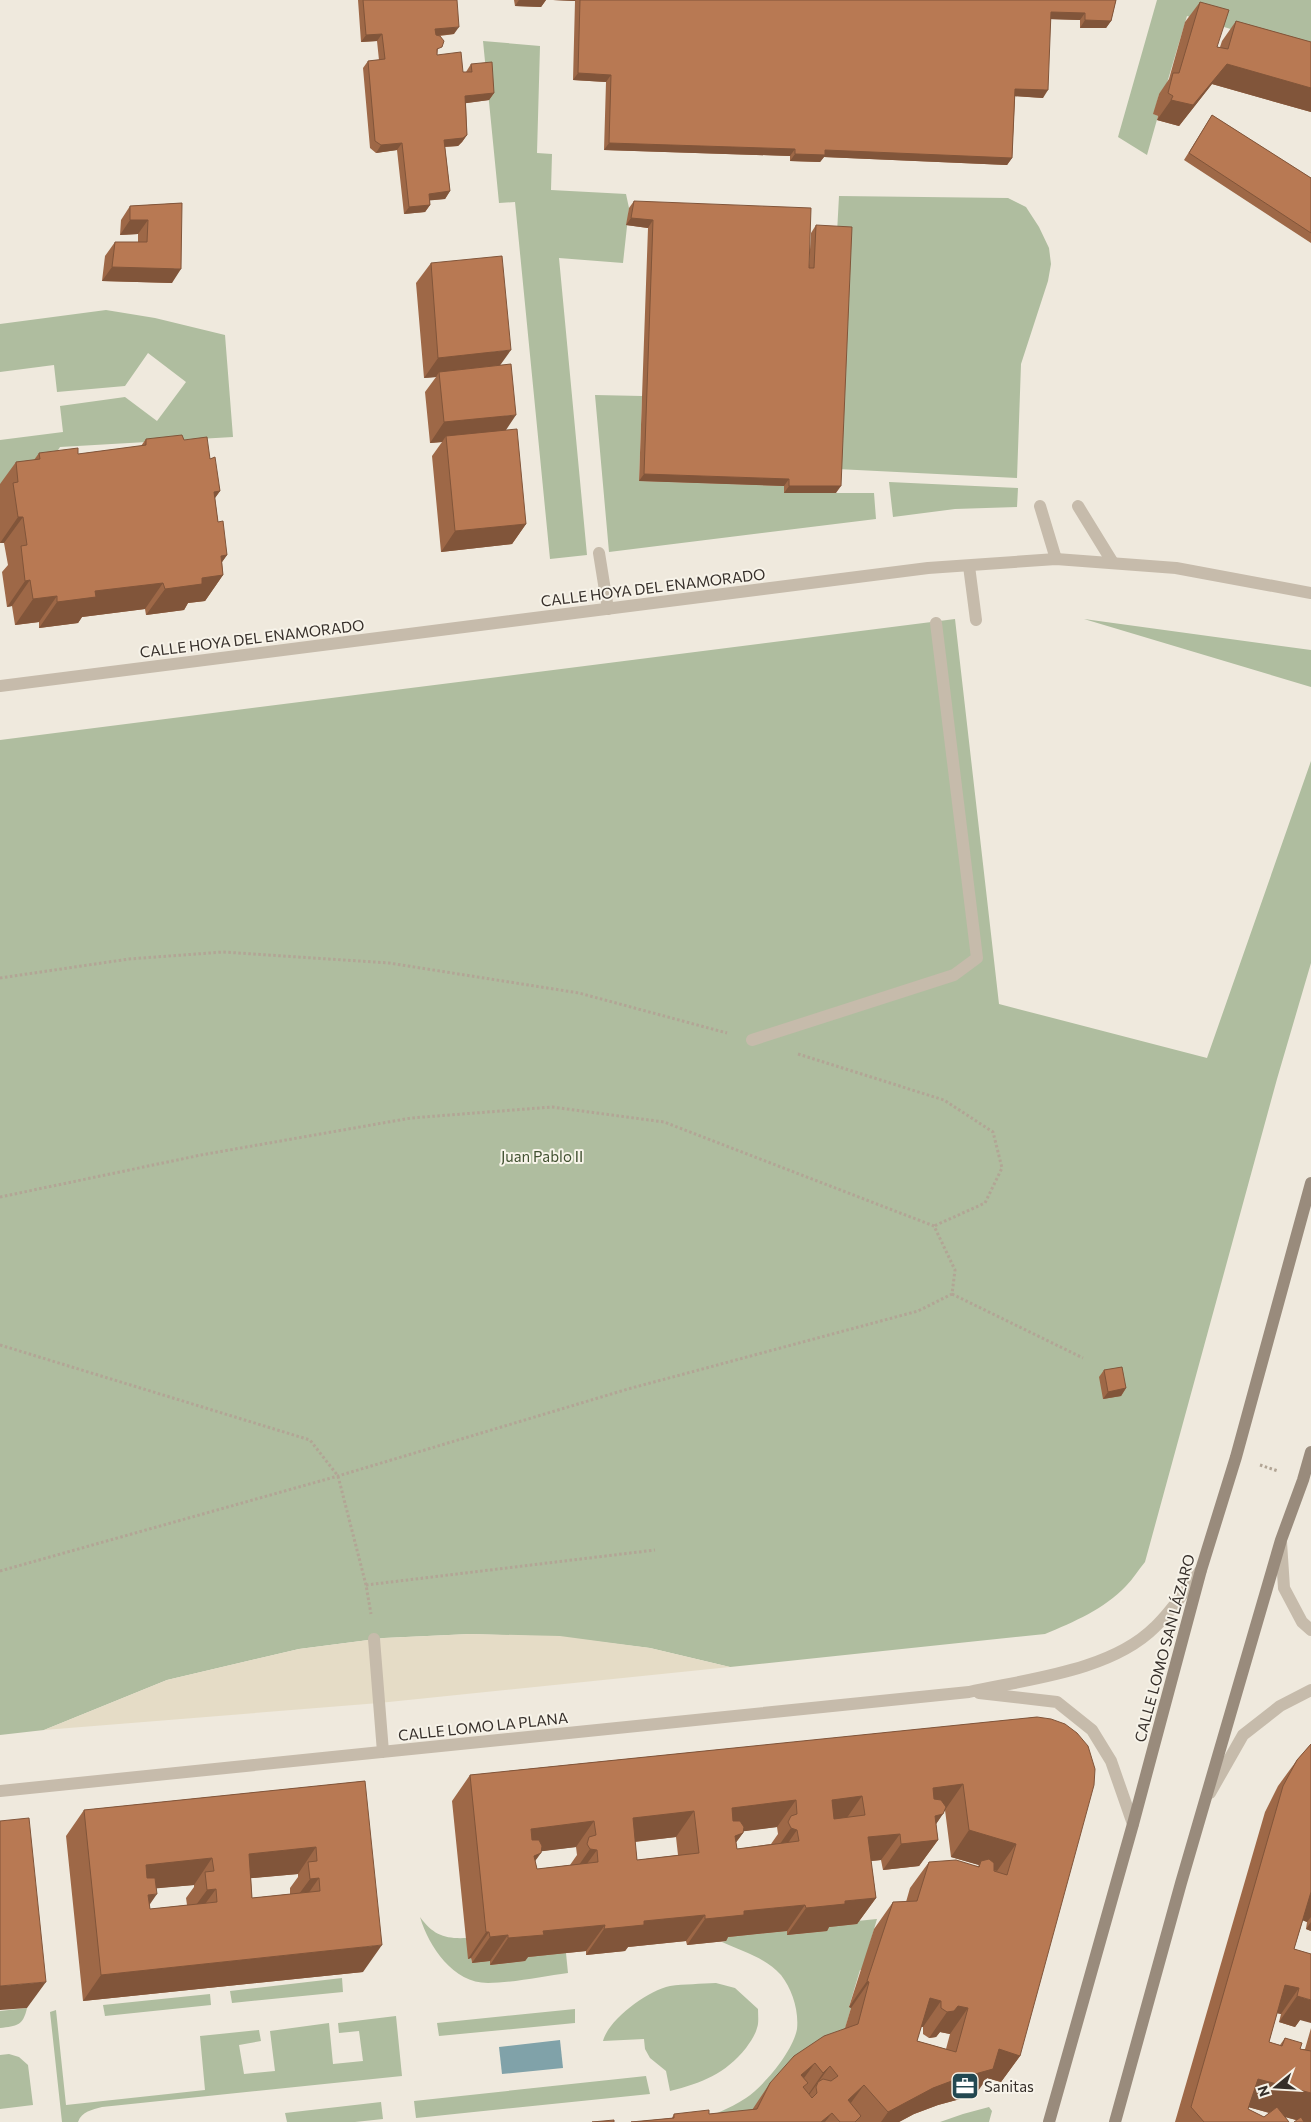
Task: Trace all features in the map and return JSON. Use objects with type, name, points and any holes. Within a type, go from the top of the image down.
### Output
[{"type":"street","points":[[1040,506],[1056,559]]},
{"type":"street","points":[[1078,506],[1113,563]]},
{"type":"street","points":[[599,553],[608,609]]},
{"type":"street","name":"CALLE HOYA DEL ENAMORADO","points":[[0,686],[928,568],[1056,559],[1176,568],[1311,593]]},
{"type":"street","points":[[969,566],[976,620]]},
{"type":"street","points":[[752,1040],[954,975],[977,958],[936,623]]},
{"type":"street","name":"CALLE LOMO SAN LÁZARO","points":[[1049,2122],[1133,1824],[1201,1570],[1236,1457],[1311,1183]]},
{"type":"street","points":[[1115,2122],[1204,1804],[1281,1540],[1311,1452]]},
{"type":"street","points":[[1281,1540],[1284,1588],[1302,1622],[1311,1630]]},
{"type":"street","name":"CALLE LOMO LA PLANA","points":[[0,1791],[969,1692],[1092,1665],[1128,1650],[1156,1627],[1201,1570]]},
{"type":"street","points":[[374,1639],[383,1752]]},
{"type":"street","points":[[1204,1804],[1243,1735],[1280,1706],[1311,1690]]},
{"type":"street","name":"CALLE LOMO LA PLANA","points":[[969,1692],[1057,1702],[1092,1730],[1111,1761],[1133,1824]]},
{"type":"path","points":[[0,978],[129,958],[223,952],[389,963],[580,993],[752,1040]]},
{"type":"path","points":[[798,1054],[944,1100],[993,1132],[1002,1168],[985,1203],[934,1226]]},
{"type":"path","points":[[0,1197],[201,1155],[411,1118],[552,1107],[664,1122],[934,1226],[955,1270],[952,1294]]},
{"type":"path","points":[[952,1294],[1083,1358]]},
{"type":"path","points":[[0,1572],[338,1476],[628,1389],[918,1311],[952,1294]]},
{"type":"path","points":[[0,1345],[310,1440],[338,1476],[366,1584],[374,1639]]},
{"type":"path","points":[[1236,1457],[1303,1480]]},
{"type":"path","points":[[366,1584],[655,1550]]},
{"type":"green space","points":[[1157,0],[1311,0],[1311,53],[1187,16],[1164,93],[1159,94],[1154,114],[1158,116],[1147,155],[1118,137]]},
{"type":"green space","points":[[483,41],[540,46],[537,153],[552,154],[551,190],[626,194],[629,208],[623,263],[559,258],[587,555],[550,559],[515,202],[499,203]]},
{"type":"green space","points":[[839,196],[1008,198],[1026,207],[1039,227],[1049,248],[1051,264],[1048,281],[1021,364],[1017,478],[837,469],[837,233]]},
{"type":"green space","points":[[106,310],[155,318],[225,335],[233,437],[60,447],[55,455],[0,488],[0,440],[63,432],[60,406],[125,397],[157,421],[186,382],[148,353],[125,386],[57,392],[54,365],[0,372],[0,324]]},
{"type":"green space","points":[[595,395],[642,396],[639,481],[784,486],[785,493],[874,493],[876,519],[609,552]]},
{"type":"green space","points":[[889,482],[1018,488],[1017,507],[955,509],[893,517]]},
{"type":"green space","name":"Juan Pablo II","points":[[955,619],[999,1004],[1207,1058],[1311,761],[1311,963],[1277,1079],[1145,1562],[1129,1583],[1108,1602],[1078,1620],[1045,1634],[730,1667],[650,1648],[560,1637],[470,1634],[384,1638],[299,1649],[167,1680],[44,1730],[0,1735],[0,740]]},
{"type":"green space","points":[[1084,619],[1311,650],[1311,687]]},
{"type":"green space","points":[[420,1917],[440,1935],[452,1938],[466,1938],[472,1963],[490,1961],[490,1965],[525,1961],[525,1957],[566,1953],[568,1973],[488,1983],[464,1977],[453,1970],[436,1951]]},
{"type":"green space","points":[[877,1919],[849,2007],[851,2008],[839,2050],[745,2122],[690,2122],[726,2109],[753,2092],[784,2057],[797,2029],[794,2000],[781,1975],[761,1959],[722,1942],[726,1941],[726,1937],[787,1931],[788,1935],[826,1931],[826,1927],[857,1924],[857,1921]]},
{"type":"green space","points":[[342,1978],[343,1992],[232,2003],[230,1991]]},
{"type":"green space","points":[[716,1983],[735,1988],[758,2009],[758,2026],[746,2048],[730,2065],[703,2081],[670,2091],[666,2071],[650,2058],[645,2049],[644,2039],[603,2041],[621,2015],[651,1994],[670,1986]]},
{"type":"green space","points":[[210,1994],[211,2005],[105,2016],[103,2005]]},
{"type":"green space","points":[[27,2008],[21,2022],[11,2027],[0,2028],[0,2011]]},
{"type":"green space","points":[[575,2009],[575,2023],[439,2036],[437,2023]]},
{"type":"green space","points":[[56,2010],[66,2105],[205,2090],[200,2036],[259,2030],[261,2041],[239,2045],[244,2074],[275,2071],[270,2031],[329,2023],[333,2064],[363,2061],[359,2031],[339,2033],[338,2023],[396,2016],[402,2076],[102,2107],[85,2113],[78,2122],[62,2122],[50,2012]]},
{"type":"green space","points":[[9,2054],[19,2057],[28,2065],[33,2105],[0,2109],[0,2055]]},
{"type":"green space","points":[[646,2076],[650,2094],[416,2118],[414,2101]]},
{"type":"green space","points":[[381,2102],[383,2119],[355,2122],[287,2122],[285,2113]]},
{"type":"green space","points":[[989,2107],[992,2111],[989,2122],[940,2122],[963,2114]]},
{"type":"shaded area","points":[[470,1634],[560,1636],[650,1648],[730,1667],[379,1703],[44,1730],[167,1680],[299,1649],[384,1638]]},
{"type":"water","points":[[560,2040],[563,2068],[502,2074],[499,2047]]},
{"type":"building","points":[[363,0],[457,0],[459,27],[435,29],[436,35],[440,36],[444,41],[442,47],[437,49],[437,55],[461,52],[463,72],[472,72],[471,64],[492,62],[494,93],[465,96],[467,135],[463,138],[444,140],[450,191],[429,194],[430,205],[409,207],[402,143],[381,145],[375,141],[368,61],[385,59],[382,34],[366,35]]},
{"type":"building","points":[[580,0],[1116,0],[1111,21],[1085,20],[1085,13],[1051,12],[1048,90],[1015,89],[1012,158],[825,150],[825,155],[795,154],[795,149],[609,143],[611,75],[578,73]]},
{"type":"building","points":[[1200,2],[1229,10],[1217,47],[1228,49],[1236,21],[1311,42],[1311,88],[1227,64],[1193,105],[1171,100],[1173,96],[1168,93],[1173,73],[1179,73]]},
{"type":"building","points":[[1212,115],[1311,178],[1311,233],[1189,153]]},
{"type":"building","points":[[634,201],[811,208],[809,268],[814,268],[816,225],[852,227],[841,486],[789,486],[789,479],[644,474],[653,220],[631,218]]},
{"type":"building","points":[[182,203],[181,269],[112,267],[115,242],[147,242],[148,220],[130,220],[130,206]]},
{"type":"building","points":[[502,256],[511,350],[438,358],[431,263]]},
{"type":"building","points":[[511,364],[516,415],[444,422],[439,372]]},
{"type":"building","points":[[517,429],[526,524],[455,531],[446,436]]},
{"type":"building","points":[[182,435],[184,440],[207,437],[210,459],[215,457],[220,491],[214,492],[218,522],[223,521],[227,555],[221,556],[223,575],[202,578],[202,584],[165,589],[163,583],[95,591],[96,597],[57,602],[57,596],[33,599],[30,580],[25,581],[21,546],[27,545],[23,517],[18,517],[13,483],[18,482],[16,462],[40,459],[39,453],[78,448],[78,454],[146,445],[146,439]]},
{"type":"building","points":[[1122,1367],[1126,1388],[1108,1392],[1104,1370]]},
{"type":"building","points":[[1037,1717],[1065,1724],[1077,1733],[1088,1746],[1095,1769],[1094,1785],[1020,2056],[999,2049],[993,2069],[933,2088],[888,2112],[864,2085],[848,2100],[861,2116],[855,2122],[840,2122],[832,2113],[821,2122],[631,2122],[674,2118],[674,2114],[709,2110],[709,2114],[757,2109],[770,2083],[794,2056],[824,2036],[858,2024],[869,1982],[867,1981],[893,1902],[917,1901],[929,1862],[956,1860],[979,1867],[981,1861],[989,1859],[994,1863],[994,1871],[1007,1875],[1016,1844],[969,1830],[963,1784],[933,1788],[934,1799],[941,1800],[946,1807],[943,1814],[935,1816],[938,1840],[901,1844],[900,1834],[868,1837],[876,1898],[845,1901],[845,1904],[806,1908],[805,1905],[744,1911],[744,1915],[705,1919],[705,1915],[644,1921],[644,1925],[604,1929],[605,1925],[543,1931],[544,1935],[508,1938],[508,1935],[490,1937],[489,1932],[486,1932],[470,1775]],"holes":[[[862,1796],[865,1815],[834,1819],[832,1800]],[[796,1800],[797,1814],[791,1816],[788,1822],[791,1828],[797,1830],[799,1841],[737,1849],[735,1836],[743,1833],[744,1827],[740,1821],[733,1821],[732,1808]],[[694,1811],[699,1853],[637,1860],[633,1818]],[[594,1821],[596,1835],[589,1837],[587,1844],[590,1849],[597,1850],[598,1862],[537,1869],[534,1856],[541,1853],[542,1846],[539,1840],[532,1840],[531,1829]],[[930,1998],[941,2001],[941,2008],[947,2012],[954,2011],[958,2006],[968,2008],[956,2052],[917,2041]],[[815,2063],[823,2073],[830,2066],[838,2076],[831,2081],[823,2079],[818,2082],[816,2087],[817,2093],[812,2098],[803,2087],[808,2083],[801,2075]]]},
{"type":"building","points":[[1311,1744],[1311,1892],[1294,1949],[1311,1954],[1311,2000],[1297,1996],[1299,1988],[1285,1985],[1269,2042],[1282,2046],[1285,2038],[1302,2043],[1300,2049],[1311,2051],[1311,2093],[1258,2079],[1248,2109],[1264,2117],[1277,2107],[1289,2122],[1204,2122],[1191,2107],[1283,1786],[1297,1760]]},
{"type":"building","points":[[365,1781],[382,1945],[101,1975],[84,1810]],"holes":[[[316,1847],[317,1861],[308,1862],[310,1879],[319,1878],[320,1891],[252,1898],[249,1854]],[[212,1858],[214,1871],[205,1872],[207,1890],[216,1889],[217,1902],[150,1909],[148,1895],[157,1894],[155,1878],[147,1878],[146,1865]]]},
{"type":"building","points":[[29,1818],[46,1982],[0,1986],[0,1821]]},
{"type":"building","points":[[1301,2117],[1304,2122],[1294,2122]]},
{"type":"building","points":[[614,2120],[614,2122],[592,2122]]},
{"type":"place","name":"Sanitas","points":[[965,2086]]}]
